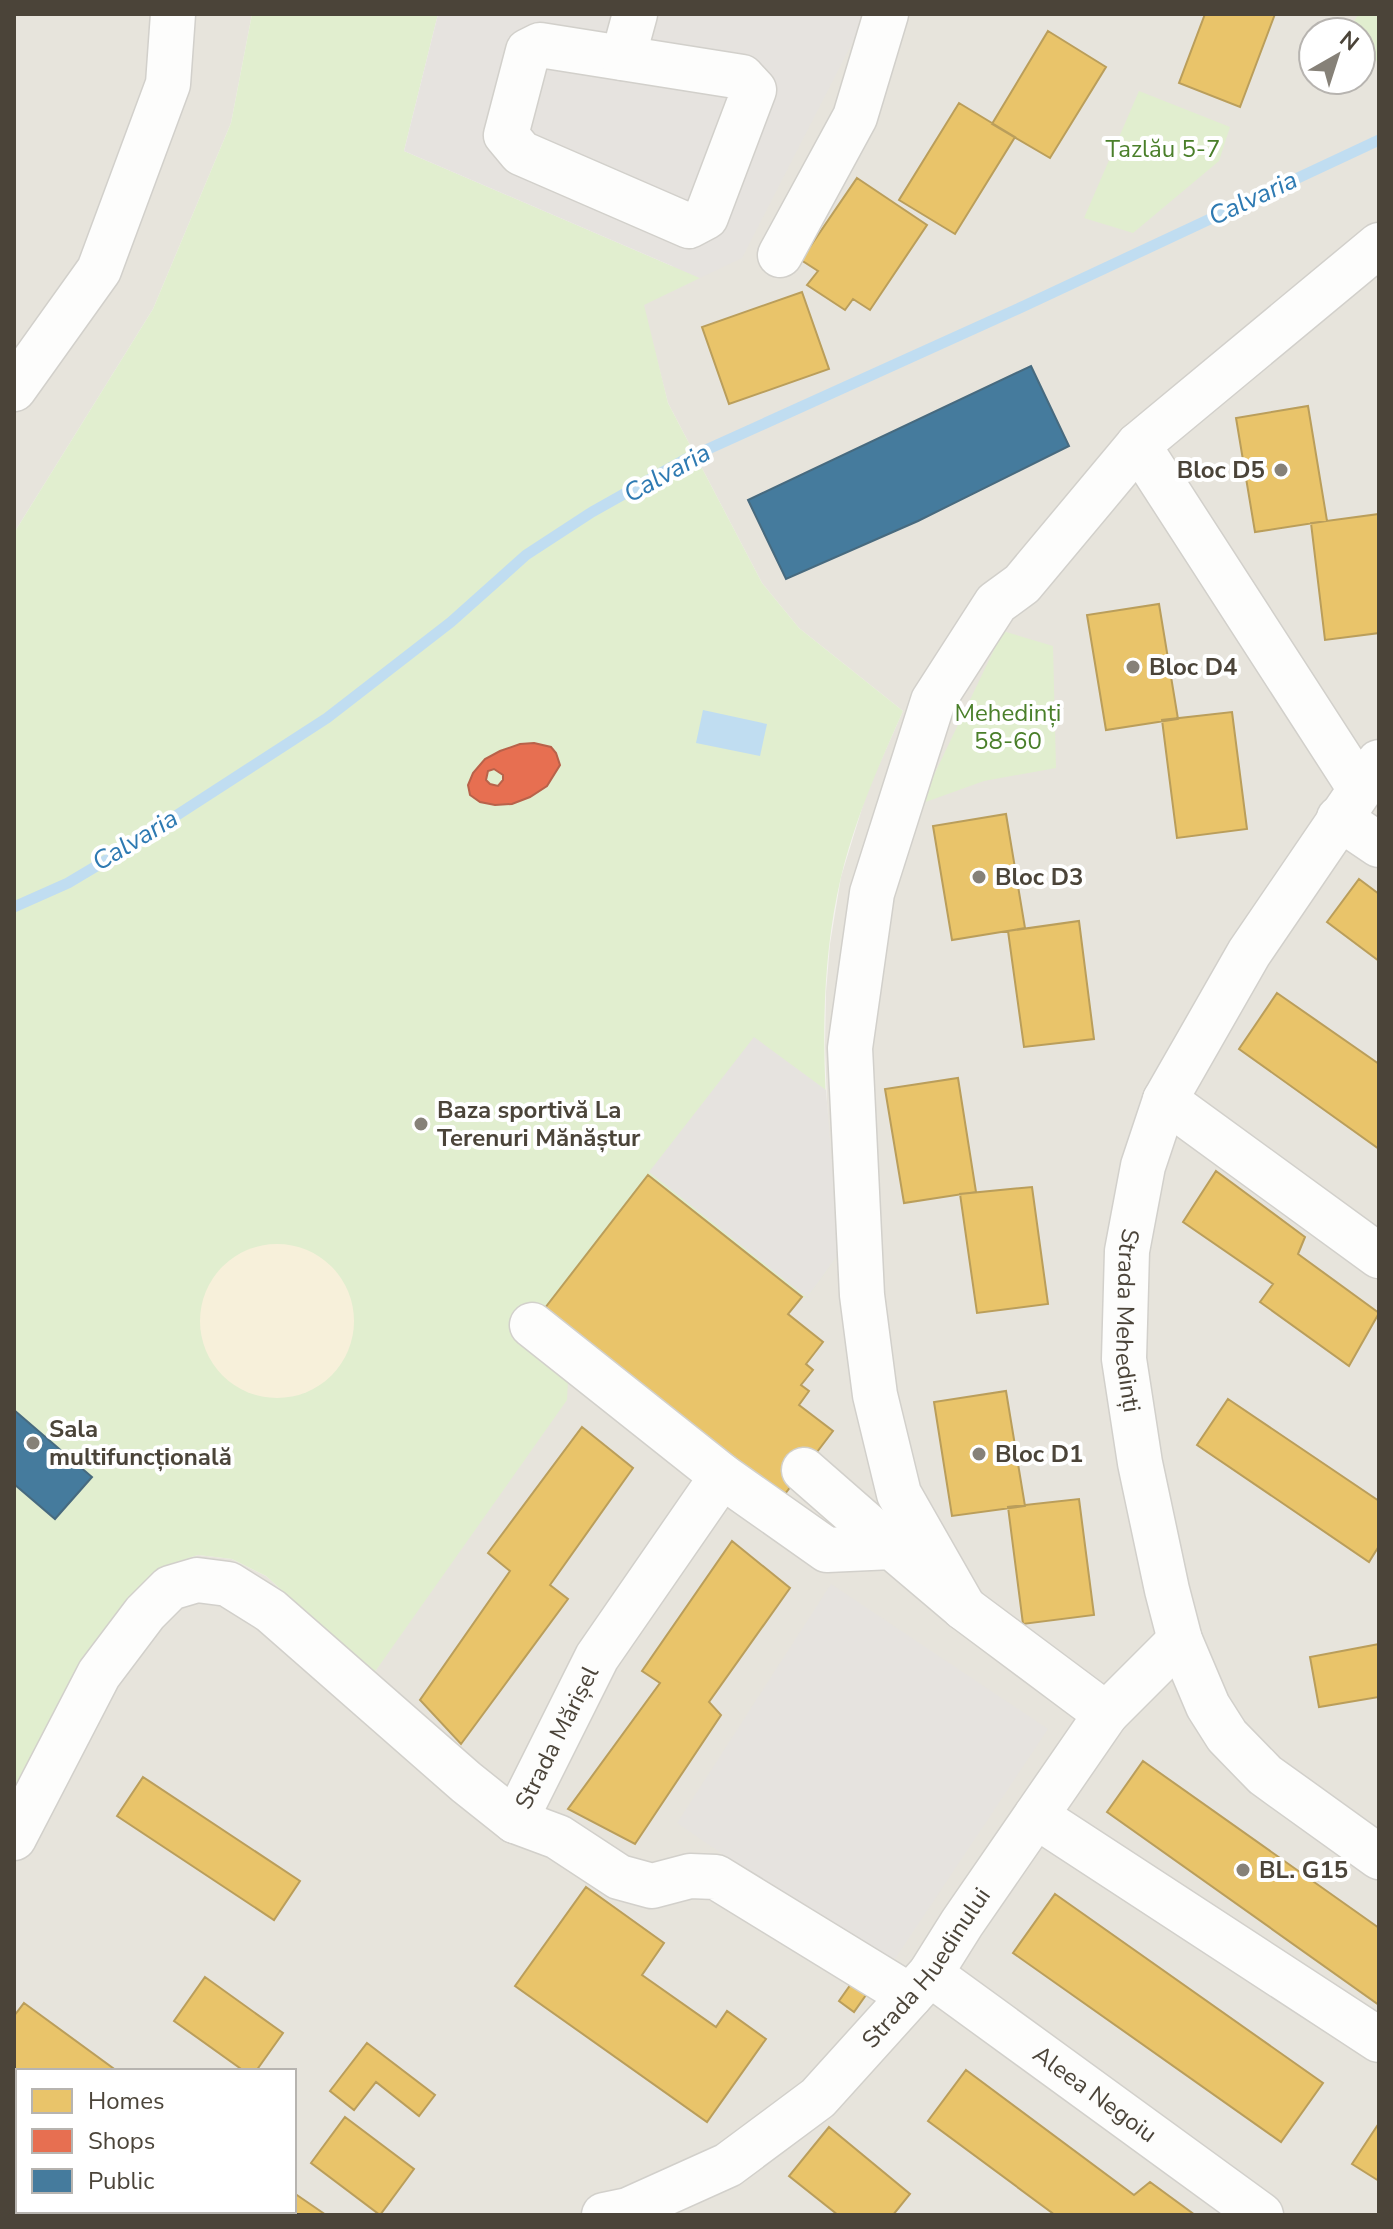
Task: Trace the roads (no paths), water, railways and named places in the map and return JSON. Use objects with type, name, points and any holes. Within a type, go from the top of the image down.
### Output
[{"type":"street","points":[[14,389],[99,270],[168,84],[173,14]]},
{"type":"street","points":[[623,58],[635,14]]},
{"type":"street","points":[[780,255],[855,117],[886,14]]},
{"type":"street","points":[[540,45],[623,58],[742,77],[754,90],[706,217],[689,226],[521,153],[506,135],[528,51],[540,45]]},
{"type":"street","points":[[964,1608],[899,1494],[875,1395],[843,1158],[850,1048],[872,893],[933,701],[996,603],[1022,584],[1138,445],[1379,245]]},
{"type":"street","points":[[1138,445],[1359,789],[1379,845]]},
{"type":"street","name":"Strada Mehedinți","points":[[1359,789],[1249,953],[1165,1100],[1143,1166],[1127,1251],[1124,1359],[1143,1477],[1180,1640],[1208,1706],[1227,1736],[1265,1775],[1379,1857]]},
{"type":"street","points":[[1165,1100],[1379,1256]]},
{"type":"street","points":[[532,1325],[722,1476],[827,1550],[892,1547]]},
{"type":"street","points":[[804,1470],[964,1608],[1106,1714]]},
{"type":"street","name":"Strada Mărișel","points":[[14,1838],[99,1674],[170,1588],[197,1580],[228,1584],[271,1611],[466,1782],[515,1821],[597,1657],[722,1476]]},
{"type":"street","name":"Strada Huedinului","points":[[622,2213],[728,2165],[818,2098],[920,1985],[1106,1714],[1180,1640]]},
{"type":"street","points":[[1036,1816],[1379,2040]]},
{"type":"street","name":"Aleea Negoiu","points":[[515,1821],[558,1837],[619,1877],[652,1886],[690,1876],[716,1877],[920,1985],[1261,2215]]},
{"type":"water","points":[[703,710],[767,724],[760,756],[696,743]]},
{"type":"waterway","name":"Calvaria","points":[[14,907],[68,883],[120,852],[327,718],[451,622],[526,555],[592,512],[686,459],[1379,140]]},
{"type":"place","name":"Bloc D5","points":[[1281,470]]},
{"type":"place","name":"Bloc D4","points":[[1133,667]]},
{"type":"place","name":"Bloc D3","points":[[979,877]]},
{"type":"place","name":"Baza sportivă La Terenuri Mănăștur","points":[[421,1124]]},
{"type":"place","name":"Sala multifuncțională","points":[[33,1443]]},
{"type":"place","name":"Bloc D1","points":[[979,1454]]},
{"type":"place","name":"BL. G15","points":[[1243,1870]]},
{"type":"park label","name":"Tazlău 5-7","points":[[1163,149]]},
{"type":"park label","name":"Mehedinți 58-60","points":[[1008,727]]}]
